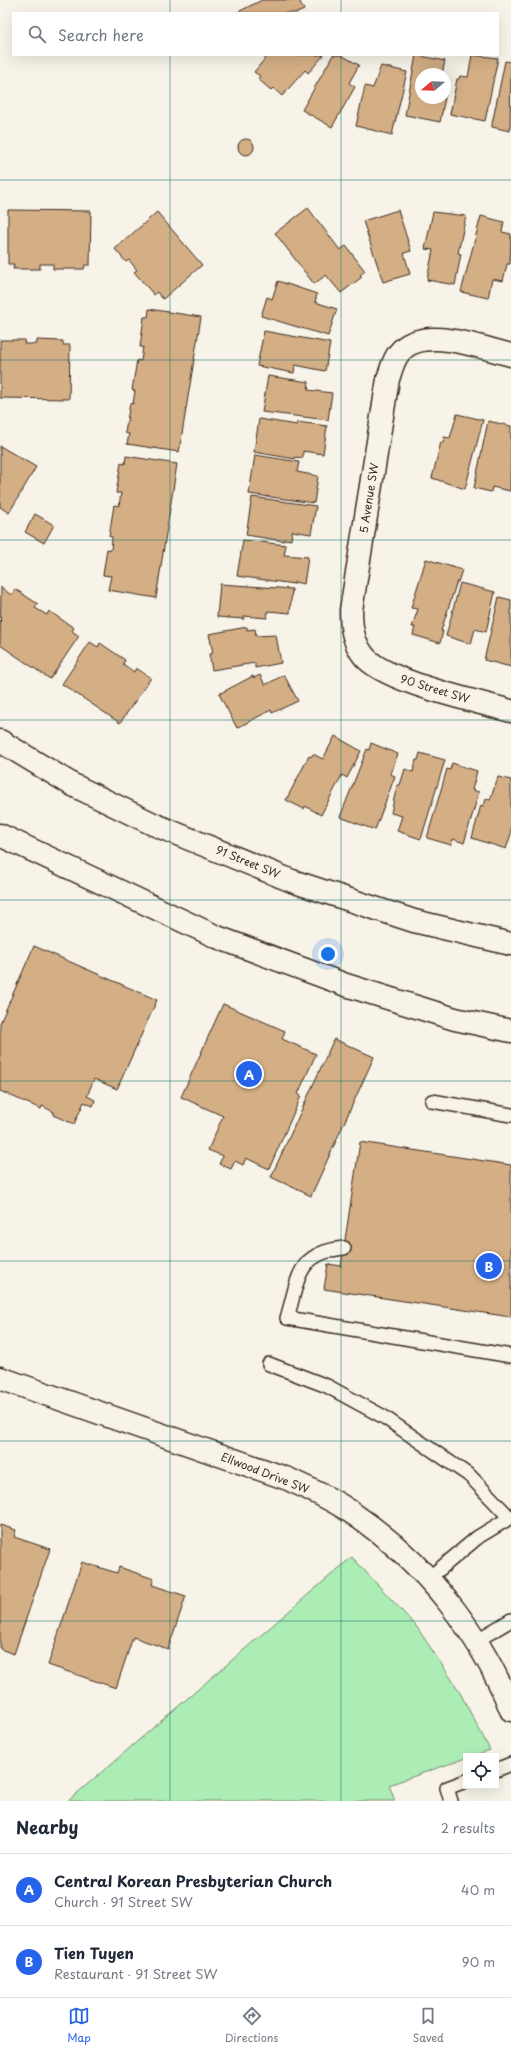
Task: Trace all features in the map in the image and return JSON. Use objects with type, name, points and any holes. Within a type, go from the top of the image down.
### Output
[{"type":"street","name":"5 Avenue SW","points":[[364,657],[354,638],[351,627],[351,610],[388,379],[399,353],[411,344],[429,338],[444,339],[511,355]]},
{"type":"street","name":"90 Street SW","points":[[364,657],[387,673],[403,679],[511,711]]},
{"type":"street","name":"91 Street SW","points":[[0,741],[73,785],[153,824],[292,881],[414,921],[511,944]]},
{"type":"street","points":[[0,758],[73,785]]},
{"type":"street","points":[[0,835],[217,937],[346,985],[454,1019],[511,1031]]},
{"type":"street","name":"Ellwood Drive SW","points":[[0,1378],[288,1479],[355,1514],[394,1546],[428,1579],[453,1608],[476,1641],[502,1687],[511,1710]]},
{"type":"lane","points":[[432,1101],[511,1115]]},
{"type":"lane","points":[[344,1248],[330,1249],[311,1258],[302,1267],[287,1318],[511,1356]]},
{"type":"lane","points":[[269,1364],[327,1386],[384,1416],[470,1476],[511,1518],[478,1537],[428,1579]]},
{"type":"lane","points":[[476,1641],[511,1620]]},
{"type":"lane","points":[[499,1769],[511,1764]]},
{"type":"lane","points":[[451,1801],[447,1788],[463,1782]]},
{"type":"green space","points":[[352,1557],[416,1626],[458,1689],[490,1750],[482,1753],[463,1753],[463,1759],[389,1785],[395,1801],[68,1801]]},
{"type":"building","points":[[262,0],[299,0],[304,10],[299,12],[238,12]]},
{"type":"building","points":[[267,56],[323,56],[308,73],[305,70],[282,96],[273,88],[271,90],[258,79],[260,76],[254,72]]},
{"type":"building","points":[[332,56],[343,56],[359,65],[349,83],[355,87],[332,127],[302,110]]},
{"type":"building","points":[[416,56],[445,61],[443,68],[415,68],[415,104],[444,104],[440,122],[405,115]]},
{"type":"building","points":[[472,56],[498,58],[485,121],[450,114],[457,79],[459,79],[460,76],[468,77]]},
{"type":"building","points":[[505,61],[511,62],[510,131],[492,127]]},
{"type":"building","points":[[381,66],[407,72],[392,135],[356,126],[365,86],[373,88]]},
{"type":"building","points":[[243,139],[249,139],[254,144],[252,153],[249,155],[243,155],[238,150],[238,144]]},
{"type":"building","points":[[308,208],[340,250],[346,246],[365,271],[360,275],[362,277],[341,293],[326,275],[314,284],[275,233]]},
{"type":"building","points":[[8,210],[91,211],[90,265],[85,265],[84,269],[53,269],[53,264],[40,264],[40,269],[13,269],[14,264],[8,264]]},
{"type":"building","points":[[398,210],[411,251],[404,253],[410,274],[383,282],[363,221]]},
{"type":"building","points":[[157,212],[202,265],[163,299],[157,292],[154,295],[134,272],[137,270],[129,260],[126,262],[115,249]]},
{"type":"building","points":[[433,212],[466,216],[458,253],[461,254],[455,285],[427,280],[433,250],[425,249]]},
{"type":"building","points":[[481,216],[504,222],[502,232],[511,234],[510,264],[507,264],[503,281],[492,279],[488,298],[461,292]]},
{"type":"building","points":[[278,281],[317,294],[315,302],[337,309],[328,336],[261,316],[267,297],[272,299]]},
{"type":"building","points":[[149,309],[201,317],[179,452],[127,444],[129,434],[125,433],[130,403],[133,404],[135,391],[132,390],[137,360],[141,361],[143,347],[140,347],[144,317],[148,317]]},
{"type":"building","points":[[264,331],[330,343],[325,371],[295,365],[294,373],[257,366]]},
{"type":"building","points":[[0,340],[25,340],[24,344],[37,344],[37,340],[63,341],[63,345],[70,345],[69,399],[0,398]]},
{"type":"building","points":[[268,376],[309,382],[308,390],[332,393],[328,420],[262,412]]},
{"type":"building","points":[[457,414],[483,420],[465,489],[432,478],[441,442],[443,443],[444,437],[450,438]]},
{"type":"building","points":[[259,419],[297,425],[297,422],[327,426],[323,454],[303,451],[303,458],[295,457],[295,459],[254,452]]},
{"type":"building","points":[[488,421],[511,426],[510,491],[492,487],[491,492],[474,488]]},
{"type":"building","points":[[0,446],[36,467],[9,513],[0,507]]},
{"type":"building","points":[[255,455],[299,462],[297,472],[318,476],[314,503],[249,494]]},
{"type":"building","points":[[126,456],[177,464],[156,598],[108,590],[111,576],[103,575],[107,549],[111,550],[112,537],[109,536],[114,505],[119,506],[121,493],[116,493],[121,463],[125,464]]},
{"type":"building","points":[[252,497],[316,506],[311,534],[292,531],[291,540],[284,539],[284,541],[246,535]]},
{"type":"building","points":[[35,514],[54,525],[44,543],[25,532]]},
{"type":"building","points":[[243,540],[286,545],[284,555],[308,557],[304,584],[237,576]]},
{"type":"building","points":[[426,559],[462,570],[441,631],[443,631],[440,643],[413,635],[415,627],[412,627],[418,609],[411,608]]},
{"type":"building","points":[[460,583],[495,592],[486,632],[475,629],[471,644],[446,636]]},
{"type":"building","points":[[220,584],[292,589],[290,613],[268,611],[267,618],[244,616],[244,619],[217,617]]},
{"type":"building","points":[[1,587],[11,595],[15,589],[38,604],[35,608],[47,615],[49,611],[74,628],[72,631],[79,636],[50,679],[0,645]]},
{"type":"building","points":[[499,597],[511,600],[511,667],[484,660]]},
{"type":"building","points":[[247,627],[247,630],[255,629],[256,636],[276,635],[281,663],[255,668],[255,663],[212,670],[209,654],[213,653],[209,634]]},
{"type":"building","points":[[90,642],[98,647],[100,643],[125,660],[123,664],[134,672],[136,668],[151,678],[120,723],[62,684]]},
{"type":"building","points":[[260,675],[265,685],[284,675],[298,701],[272,713],[271,710],[237,728],[219,694],[253,676],[254,678]]},
{"type":"building","points":[[335,736],[361,751],[347,778],[342,775],[321,815],[305,806],[304,809],[286,800],[309,756],[311,757],[313,754],[323,759]]},
{"type":"building","points":[[371,743],[398,754],[390,774],[395,776],[375,830],[340,817],[367,749],[369,750]]},
{"type":"building","points":[[420,753],[445,760],[421,839],[397,831],[402,816],[391,813],[397,785],[400,785],[405,769],[413,772],[416,760],[418,760]]},
{"type":"building","points":[[452,763],[477,771],[472,790],[479,792],[464,843],[453,839],[451,845],[427,838],[447,769],[450,770]]},
{"type":"building","points":[[498,777],[511,780],[511,834],[506,849],[472,838],[481,805],[484,806],[486,799],[490,800]]},
{"type":"building","points":[[34,946],[157,1000],[117,1089],[94,1079],[87,1096],[95,1100],[93,1106],[84,1102],[74,1124],[53,1115],[54,1112],[42,1106],[41,1109],[0,1091],[0,1023]]},
{"type":"building","points":[[223,1004],[285,1031],[282,1039],[316,1054],[298,1094],[301,1096],[269,1169],[246,1158],[243,1165],[235,1161],[231,1169],[219,1164],[223,1156],[208,1150],[223,1116],[181,1097]]},
{"type":"building","points":[[334,1039],[374,1057],[311,1196],[271,1177]]},
{"type":"building","points":[[360,1142],[511,1165],[511,1317],[324,1289],[328,1264],[341,1266]]},
{"type":"building","points":[[0,1525],[16,1530],[14,1537],[50,1549],[14,1654],[0,1649]]},
{"type":"building","points":[[82,1562],[117,1573],[119,1567],[154,1579],[152,1585],[186,1596],[168,1649],[133,1637],[116,1688],[48,1665]]},
{"type":"place","name":"Central Korean Presbyterian Church","points":[[249,1074]]},
{"type":"place","name":"Tien Tuyen","points":[[489,1266]]}]
